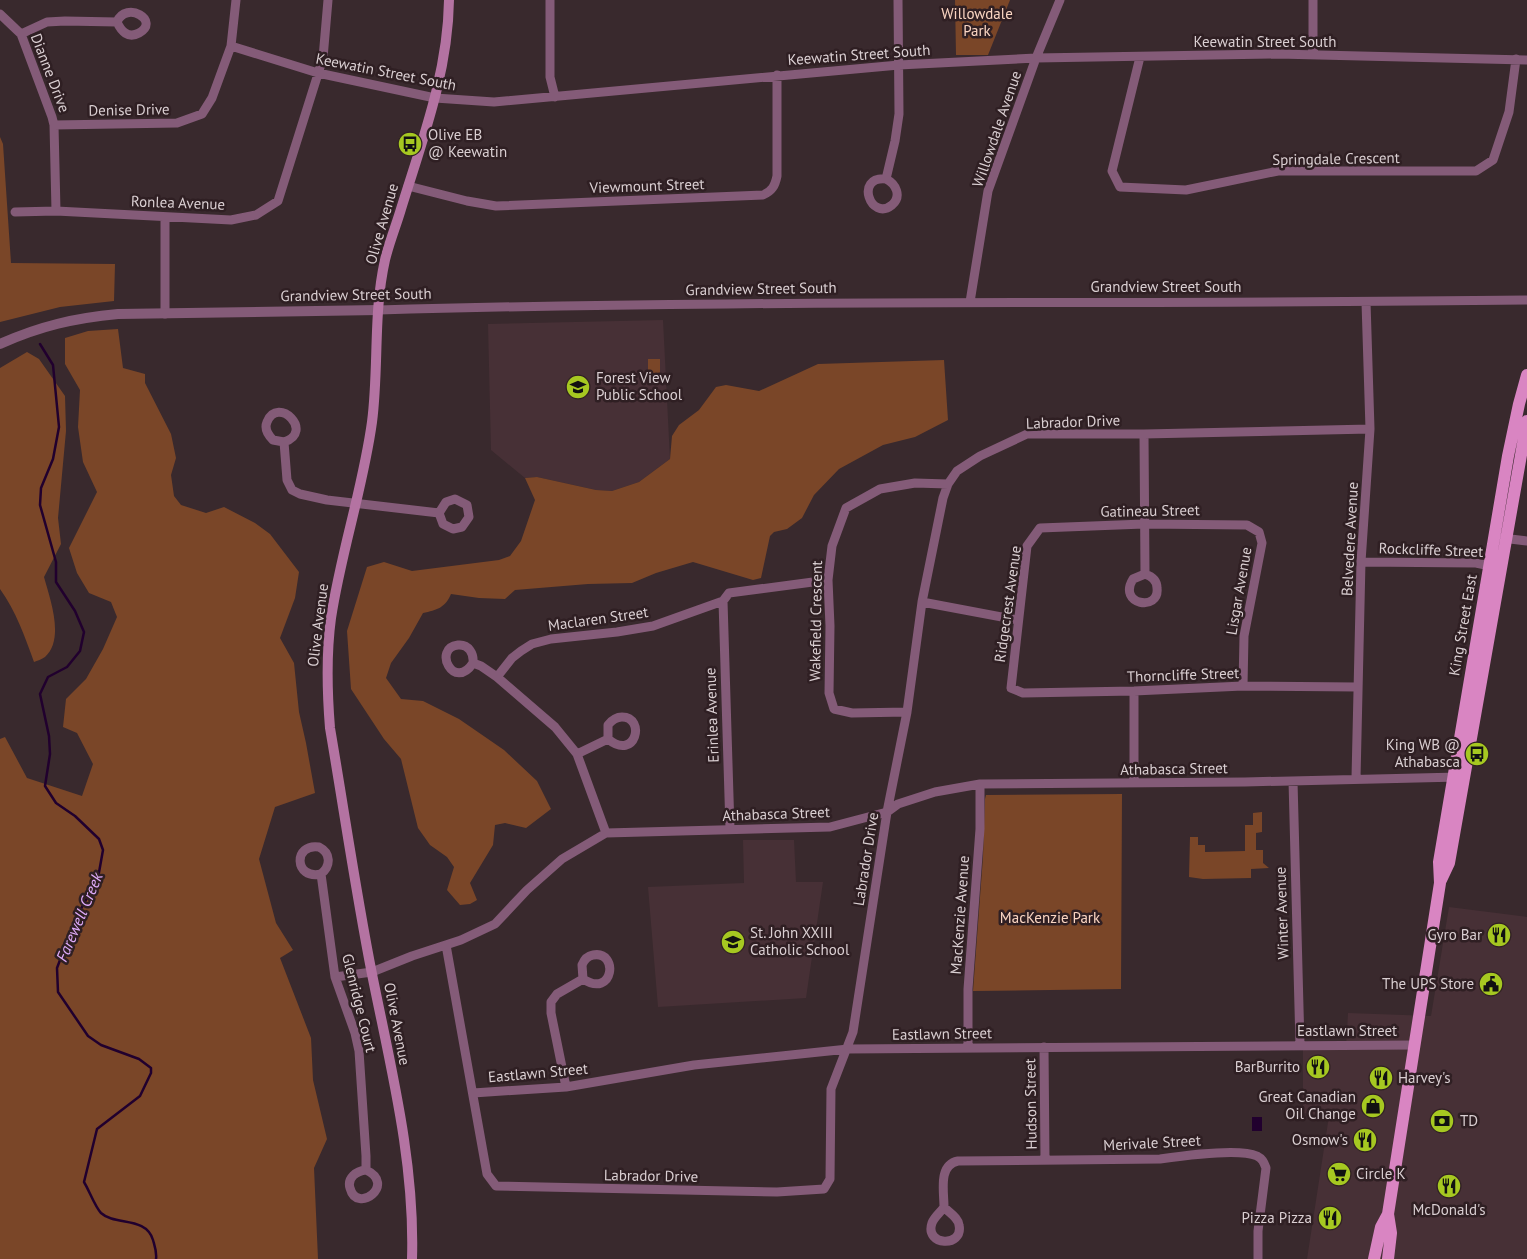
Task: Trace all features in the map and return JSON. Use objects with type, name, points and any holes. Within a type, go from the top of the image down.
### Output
[{"type":"main road","name":"Olive Avenue","points":[[412,1259],[413,1219],[408,1162],[372,972],[335,757],[328,702],[328,651],[331,618],[372,422],[378,310],[385,259],[435,98],[446,44],[450,0]]},
{"type":"main road","name":"King Street East","points":[[1500,537],[1508,456],[1527,375]]},
{"type":"main road","name":"King Street East","points":[[1374,1259],[1381,1227],[1388,1214],[1440,883],[1449,863],[1459,777],[1500,537],[1527,421]]},
{"type":"main road","name":"King Street East","points":[[1388,1214],[1392,1233],[1388,1259]]},
{"type":"street","name":"Denise Drive","points":[[54,124],[177,123],[202,114],[212,98],[231,46],[236,0]]},
{"type":"street","name":"Ronlea Avenue","points":[[15,212],[56,211],[231,220],[256,215],[278,201],[323,58],[328,0]]},
{"type":"street","points":[[550,0],[550,77],[555,96]]},
{"type":"street","points":[[886,179],[898,123],[898,0]]},
{"type":"street","name":"Willowdale Avenue","points":[[970,302],[988,191],[1036,58],[1060,0]]},
{"type":"street","points":[[1313,0],[1314,55]]},
{"type":"street","name":"Dianne Drive","points":[[0,14],[21,34],[54,124],[56,211]]},
{"type":"street","points":[[21,34],[47,22],[65,20],[117,22]]},
{"type":"street","name":"Keewatin Street South","points":[[231,46],[318,73],[435,98],[494,102],[899,65],[1036,58],[1314,55],[1527,60]]},
{"type":"street","name":"Springdale Crescent","points":[[1140,57],[1112,171],[1120,187],[1186,190],[1278,171],[1476,171],[1493,160],[1509,112],[1516,60]]},
{"type":"street","name":"Viewmount Street","points":[[408,186],[467,201],[496,206],[762,195],[769,192],[774,186],[777,176],[777,75]]},
{"type":"street","points":[[165,217],[166,314]]},
{"type":"street","name":"Grandview Street South","points":[[0,344],[43,327],[89,316],[118,314],[970,302],[1527,300]]},
{"type":"street","name":"Belvedere Avenue","points":[[1356,778],[1361,562],[1370,429],[1366,302]]},
{"type":"street","name":"Labrador Drive","points":[[446,946],[486,1174],[496,1186],[777,1192],[824,1189],[830,1179],[831,1089],[853,1032],[887,812],[907,712],[922,602],[943,498],[948,484],[957,472],[980,456],[1027,434],[1144,434],[1370,429]]},
{"type":"street","points":[[1144,434],[1144,574]]},
{"type":"street","points":[[284,442],[287,480],[292,490],[300,494],[327,500],[438,513]]},
{"type":"street","name":"Wakefield Crescent","points":[[907,712],[852,713],[834,709],[829,692],[830,626],[828,580],[832,546],[846,508],[880,489],[915,483],[948,484]]},
{"type":"street","name":"Gatineau Street","points":[[1040,528],[1144,524],[1247,525],[1258,532]]},
{"type":"street","name":"Ridgecrest Avenue","points":[[1011,688],[1027,546],[1040,528]]},
{"type":"street","name":"Lisgar Avenue","points":[[1243,686],[1244,636],[1262,543],[1258,532]]},
{"type":"street","points":[[1500,537],[1527,541]]},
{"type":"street","name":"Rockcliffe Street","points":[[1361,562],[1476,563],[1495,567]]},
{"type":"street","name":"Maclaren Street","points":[[497,677],[512,658],[532,644],[551,638],[617,632],[653,626],[723,601],[729,593],[828,580]]},
{"type":"street","name":"Erinlea Avenue","points":[[723,601],[730,829]]},
{"type":"street","points":[[922,602],[1018,620]]},
{"type":"street","points":[[473,663],[497,677],[555,727],[577,754],[606,833]]},
{"type":"street","name":"Thorncliffe Street","points":[[1011,688],[1023,693],[1134,691],[1243,686],[1358,687]]},
{"type":"street","points":[[1134,691],[1134,783]]},
{"type":"street","points":[[577,754],[608,739]]},
{"type":"street","name":"Athabasca Street","points":[[335,977],[372,972],[412,956],[462,940],[495,924],[527,890],[562,859],[606,833],[830,827],[887,812],[898,804],[935,792],[958,790],[980,784],[1459,777]]},
{"type":"street","name":"Winter Avenue","points":[[1293,780],[1300,1045]]},
{"type":"street","name":"MacKenzie Avenue","points":[[968,1047],[968,989],[980,836],[980,784]]},
{"type":"street","name":"Glenridge Court","points":[[321,874],[335,977],[355,1033],[359,1051],[366,1170]]},
{"type":"street","points":[[566,1087],[550,1013],[551,1002],[556,994],[583,978]]},
{"type":"street","name":"Eastlawn Street","points":[[472,1092],[566,1087],[694,1065],[848,1049],[1414,1045]]},
{"type":"street","name":"Hudson Street","points":[[1044,1047],[1045,1160]]},
{"type":"street","name":"Merivale Street","points":[[944,1207],[944,1176],[946,1168],[950,1163],[982,1160],[1160,1159],[1192,1154],[1240,1153],[1260,1157],[1266,1168],[1258,1231],[1258,1259]]},
{"type":"shaded area","name":"Forest View Public School","points":[[663,320],[670,459],[639,482],[612,491],[596,490],[537,477],[525,478],[491,450],[488,324]]},
{"type":"shaded area","name":"St. John XXIII Catholic School","points":[[743,840],[794,840],[796,882],[823,882],[806,998],[658,1007],[648,887],[744,883]]},
{"type":"shaded area","points":[[1449,907],[1527,917],[1527,1259],[1307,1259],[1329,1116],[1303,1113],[1303,1050],[1346,1049],[1348,1013],[1431,1016]]},
{"type":"shaded area","points":[[1252,1117],[1262,1117],[1262,1131],[1252,1131]]},
{"type":"green space","name":"Willowdale Park","points":[[955,0],[1010,0],[988,55],[956,55]]},
{"type":"green space","points":[[0,137],[3,144],[11,263],[115,264],[114,301],[60,307],[0,322]]},
{"type":"green space","points":[[118,329],[123,368],[145,374],[145,383],[171,434],[176,458],[171,475],[174,496],[181,505],[206,513],[224,507],[255,523],[270,534],[299,572],[295,598],[280,638],[294,663],[299,712],[315,793],[275,807],[259,859],[276,923],[293,950],[280,958],[311,1038],[313,1080],[327,1139],[314,1168],[318,1259],[0,1259],[0,739],[5,737],[27,778],[82,796],[93,764],[77,733],[63,727],[66,699],[86,679],[103,649],[117,617],[111,602],[89,593],[77,573],[69,548],[97,492],[83,462],[78,427],[80,390],[65,364],[65,338],[88,331]]},
{"type":"green space","points":[[27,352],[39,359],[65,396],[66,431],[58,518],[61,544],[44,577],[54,618],[54,640],[51,649],[45,657],[34,662],[24,634],[6,597],[0,589],[0,368]]},
{"type":"green space","points":[[648,359],[660,359],[660,373],[648,373]]},
{"type":"green space","points":[[944,360],[948,420],[915,437],[883,445],[839,469],[814,495],[802,518],[787,529],[774,532],[770,536],[761,578],[753,580],[693,562],[656,573],[632,583],[588,584],[515,590],[505,599],[451,594],[440,608],[423,613],[409,638],[391,663],[386,678],[401,699],[423,701],[459,719],[504,750],[537,781],[551,809],[526,828],[505,823],[495,825],[493,845],[470,883],[477,900],[470,904],[460,905],[447,890],[454,867],[447,857],[430,845],[418,828],[401,759],[384,739],[351,689],[347,631],[367,567],[384,562],[412,571],[499,560],[510,556],[521,541],[535,500],[525,478],[537,477],[596,490],[612,491],[639,482],[670,459],[672,436],[679,425],[699,410],[716,387],[726,385],[759,391],[818,364]]},
{"type":"green space","name":"MacKenzie Park","points":[[1122,794],[1121,989],[973,991],[986,795]]},
{"type":"green space","points":[[1262,812],[1262,832],[1256,833],[1256,850],[1263,850],[1263,863],[1269,868],[1251,869],[1251,878],[1203,879],[1189,877],[1190,837],[1198,837],[1198,845],[1205,845],[1205,852],[1245,851],[1245,825],[1253,825],[1253,813]]},
{"type":"waterway","name":"Farewell Creek","points":[[40,344],[53,365],[59,427],[53,459],[41,488],[40,505],[56,562],[56,582],[75,611],[84,632],[80,651],[67,667],[48,677],[40,694],[49,736],[50,754],[45,786],[56,803],[75,816],[99,839],[103,850],[98,878],[76,918],[57,968],[58,992],[88,1036],[101,1045],[139,1059],[151,1068],[151,1073],[140,1096],[97,1129],[84,1182],[101,1213],[107,1217],[137,1224],[149,1232],[155,1247],[156,1259]]},
{"type":"place","name":"Olive EB @ Keewatin","points":[[410,144]]},
{"type":"place","name":"Forest View Public School","points":[[578,387]]},
{"type":"place","name":"King WB @ Athabasca","points":[[1477,754]]},
{"type":"place","name":"Gyro Bar","points":[[1499,935]]},
{"type":"place","name":"St. John XXIII Catholic School","points":[[733,942]]},
{"type":"place","name":"The UPS Store","points":[[1491,984]]},
{"type":"place","name":"BarBurrito","points":[[1318,1067]]},
{"type":"place","name":"Harvey's","points":[[1381,1078]]},
{"type":"place","name":"Great Canadian Oil Change","points":[[1373,1106]]},
{"type":"place","name":"TD","points":[[1442,1121]]},
{"type":"place","name":"Osmow's","points":[[1365,1140]]},
{"type":"place","name":"Circle K","points":[[1339,1174]]},
{"type":"place","name":"McDonald's","points":[[1449,1186]]},
{"type":"place","name":"Pizza Pizza","points":[[1330,1218]]}]
